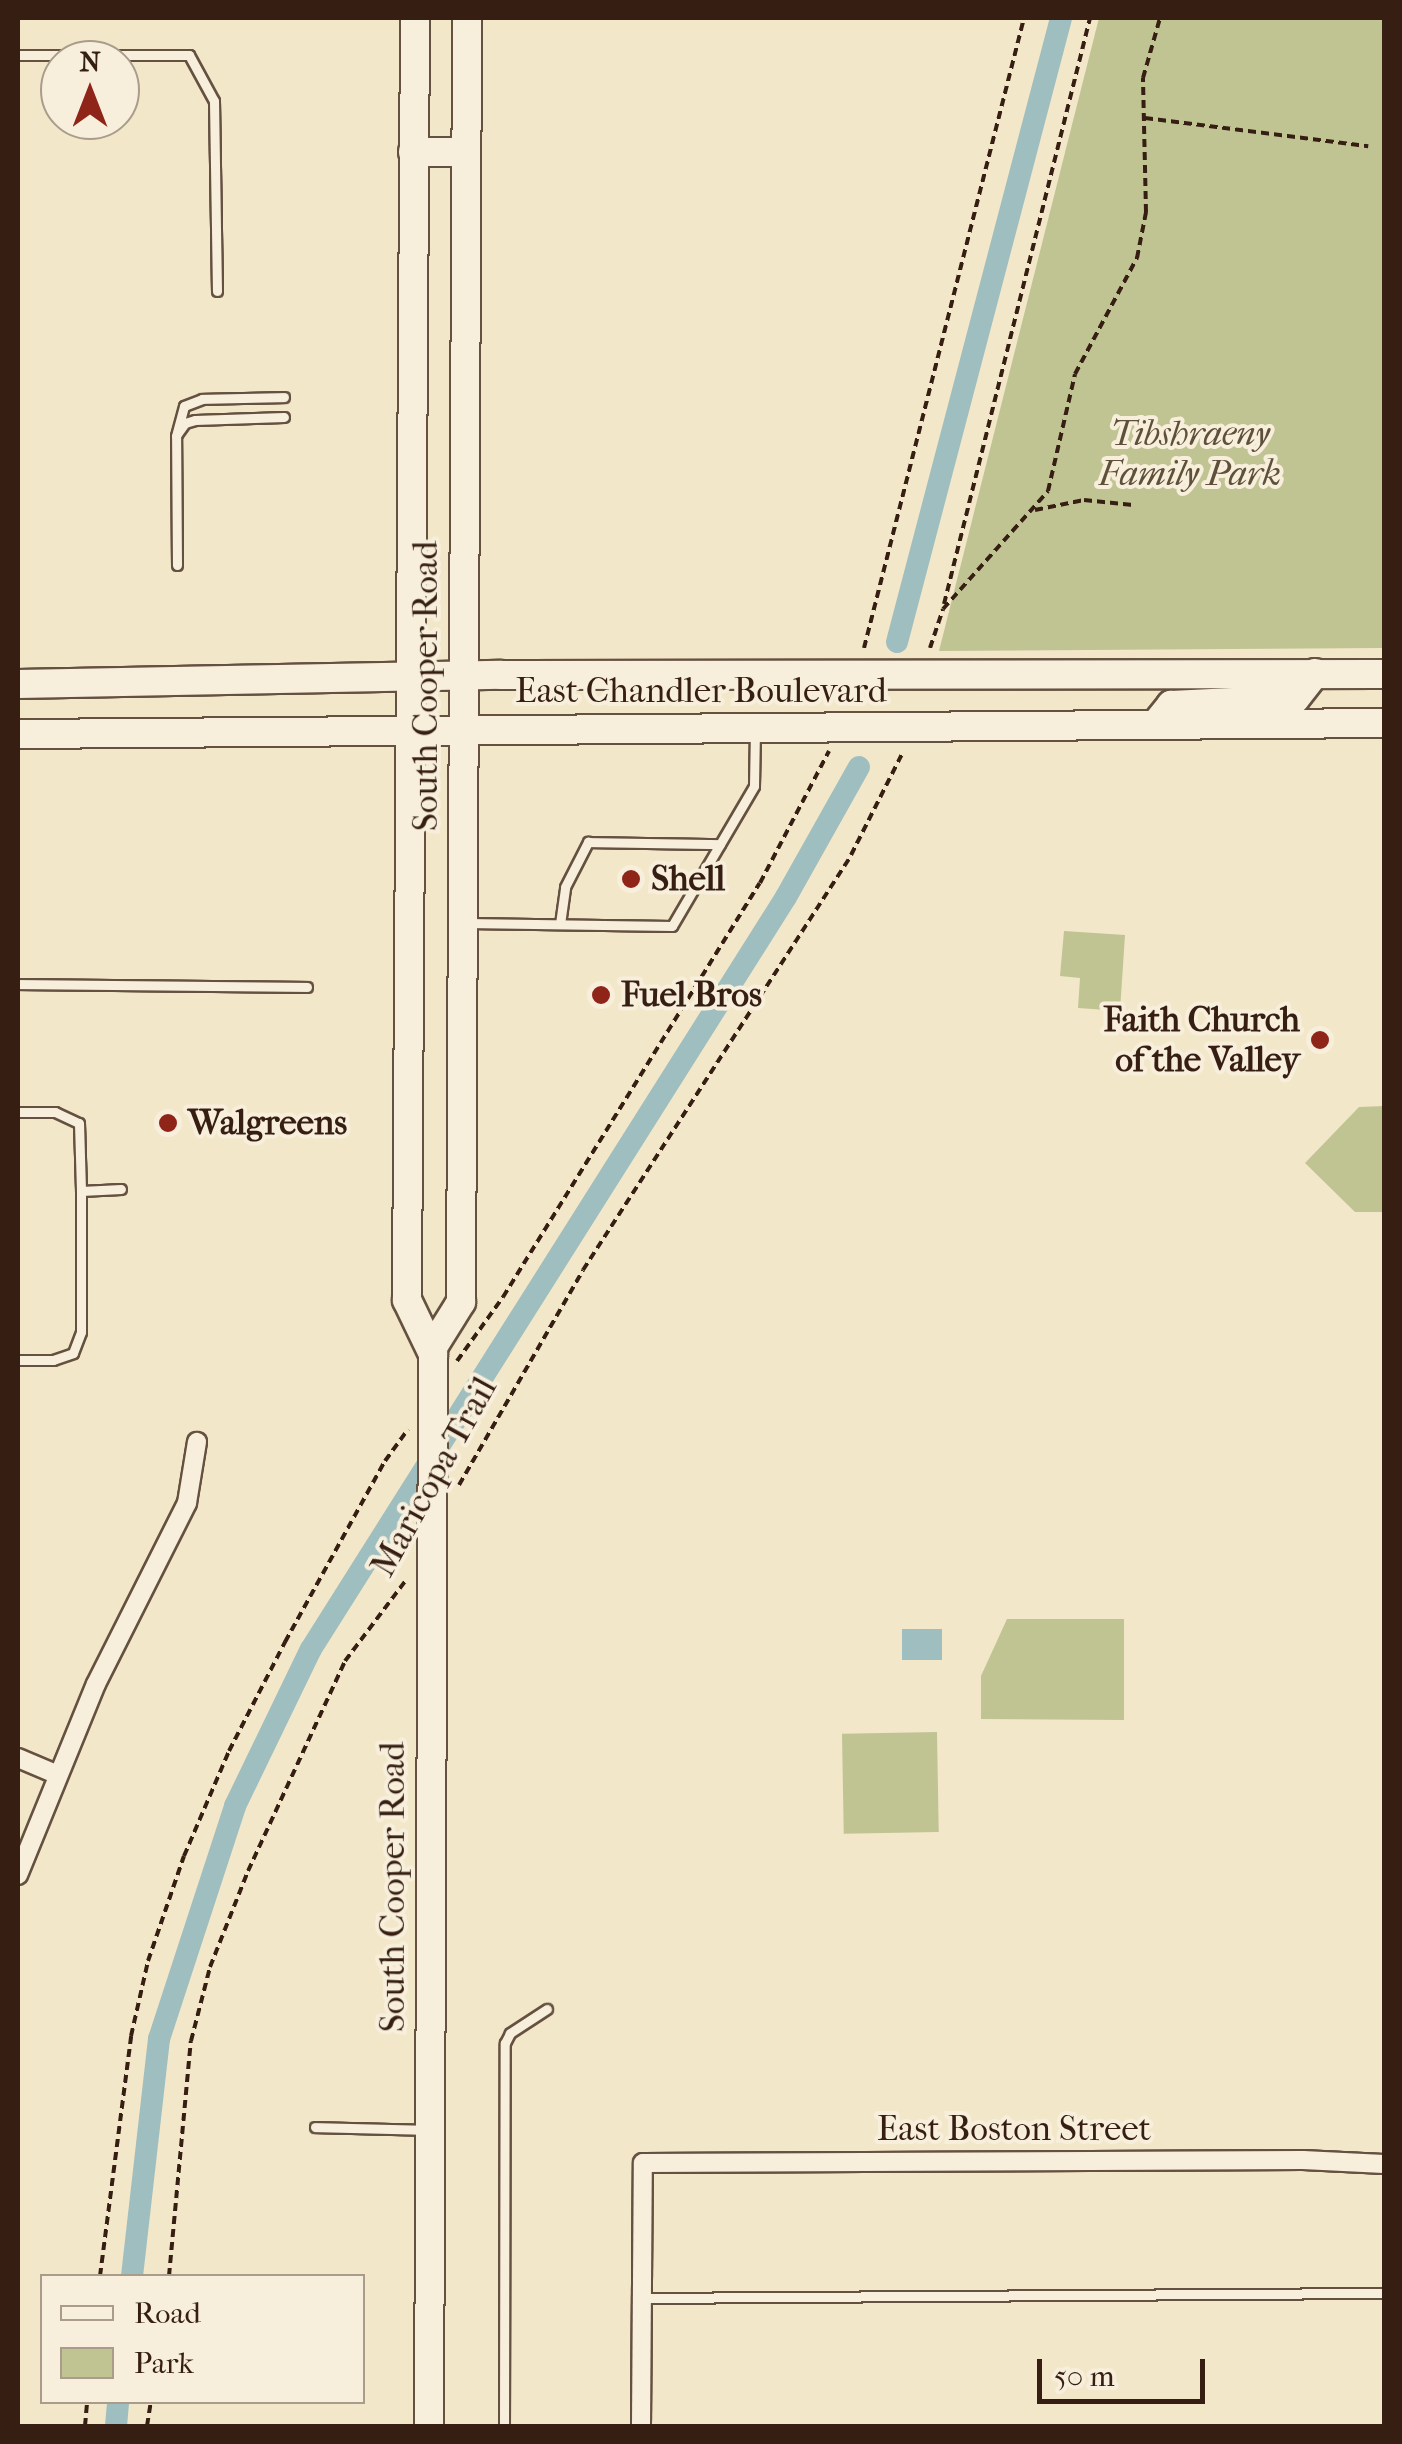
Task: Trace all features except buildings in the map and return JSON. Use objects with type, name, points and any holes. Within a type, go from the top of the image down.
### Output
[{"type":"main road","name":"South Cooper Road","points":[[415,18],[407,1300],[432,1347],[434,1428],[443,1506],[430,2130],[429,2426]]},
{"type":"main road","name":"South Cooper Road","points":[[432,1347],[462,1302],[467,18]]},
{"type":"main road","points":[[414,152],[465,152]]},
{"type":"main road","points":[[1155,725],[1158,715],[1170,705],[1295,698],[1315,673]]},
{"type":"main road","name":"East Chandler Boulevard","points":[[18,684],[463,676],[1384,674]]},
{"type":"main road","name":"East Chandler Boulevard","points":[[18,734],[1384,723]]},
{"type":"street","points":[[18,1874],[96,1684],[187,1503],[198,1442]]},
{"type":"street","points":[[18,1758],[58,1775]]},
{"type":"street","name":"East Boston Street","points":[[642,2298],[643,2163],[1303,2160],[1384,2164]]},
{"type":"street","points":[[642,2298],[642,2426]]},
{"type":"lane","points":[[18,55],[189,55],[214,102],[217,291]]},
{"type":"lane","points":[[177,565],[179,416],[192,401],[284,397]]},
{"type":"lane","points":[[176,436],[185,423],[194,420],[284,417]]},
{"type":"lane","points":[[463,923],[672,926],[754,786],[755,729]]},
{"type":"lane","points":[[560,924],[565,887],[588,842],[720,844]]},
{"type":"lane","points":[[18,984],[306,987]]},
{"type":"lane","points":[[18,1112],[55,1112],[78,1123],[82,1191],[82,1332],[73,1353],[53,1360],[18,1360]]},
{"type":"lane","points":[[82,1191],[121,1190]]},
{"type":"lane","points":[[504,2426],[506,2043],[510,2033],[547,2009]]},
{"type":"lane","points":[[315,2128],[430,2130]]},
{"type":"lane","points":[[642,2298],[1384,2294]]},
{"type":"path","points":[[866,641],[1024,18]]},
{"type":"path","points":[[932,640],[943,609],[1090,18]]},
{"type":"path","points":[[943,609],[1048,491],[1075,374],[1137,258],[1146,212],[1143,78],[1160,18]]},
{"type":"path","points":[[1144,118],[1368,146]]},
{"type":"path","points":[[1035,510],[1084,500],[1133,506]]},
{"type":"path","name":"Maricopa Trail","points":[[443,1506],[583,1270],[851,855],[900,762]]},
{"type":"path","name":"Maricopa Trail","points":[[169,2274],[191,2041],[210,1968],[248,1871],[345,1661],[410,1575]]},
{"type":"green space","name":"Tibshraeny Family Park","points":[[1099,18],[1384,18],[1384,648],[939,651]]},
{"type":"green space","points":[[1064,931],[1125,935],[1120,1011],[1078,1008],[1080,978],[1060,976]]},
{"type":"green space","points":[[1384,1106],[1384,1212],[1355,1212],[1305,1163],[1359,1107]]},
{"type":"green space","points":[[1007,1619],[1124,1619],[1124,1720],[981,1719],[981,1676]]},
{"type":"green space","points":[[937,1732],[939,1832],[844,1834],[842,1734]]},
{"type":"water","points":[[902,1629],[942,1629],[942,1660],[902,1660]]},
{"type":"waterway","points":[[897,642],[1061,18]]},
{"type":"waterway","points":[[132,2274],[159,2039],[235,1806],[311,1649],[786,897],[859,767]]},
{"type":"waterway","points":[[116,2426],[118,2404]]},
{"type":"place","name":"Shell","points":[[631,879]]},
{"type":"place","name":"Fuel Bros","points":[[601,995]]},
{"type":"place","name":"Faith Church of the Valley","points":[[1320,1040]]},
{"type":"place","name":"Walgreens","points":[[168,1123]]}]
